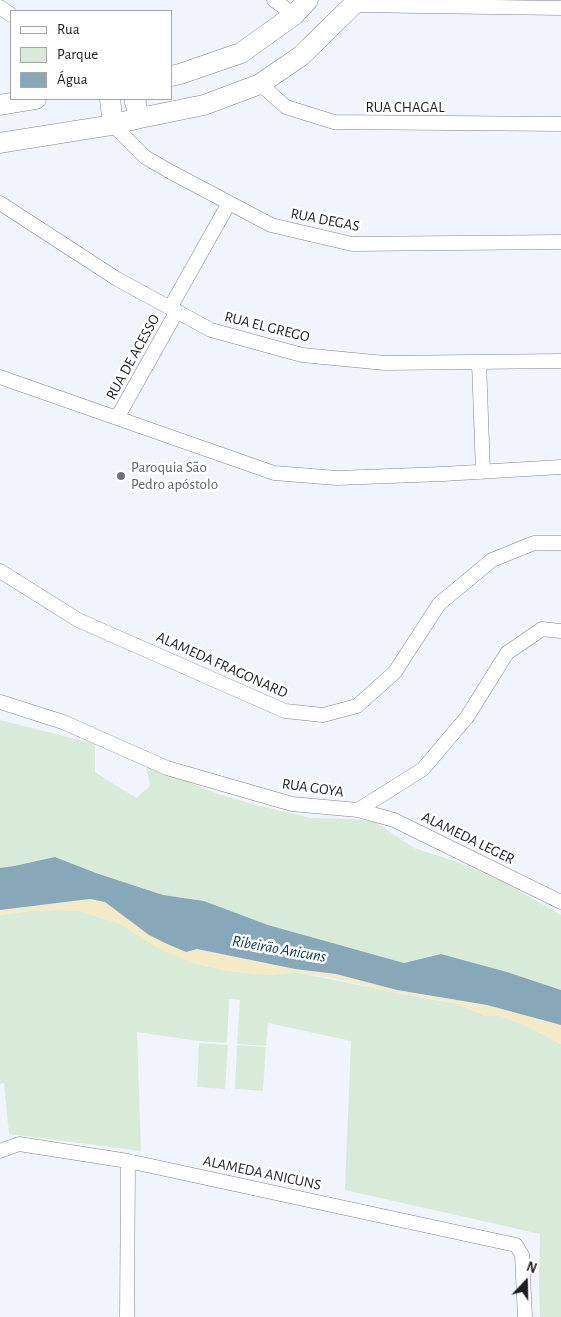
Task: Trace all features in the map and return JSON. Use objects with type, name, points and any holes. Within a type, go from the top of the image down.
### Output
[{"type":"street","points":[[274,0],[301,7]]},
{"type":"street","points":[[0,143],[113,125],[138,108],[204,105],[260,84],[301,56],[354,2],[487,3],[561,8]]},
{"type":"street","points":[[174,76],[240,53],[301,7]]},
{"type":"street","name":"RUA CHAGAL","points":[[260,84],[286,107],[334,122],[561,124]]},
{"type":"street","points":[[0,105],[30,100]]},
{"type":"street","points":[[110,100],[113,125]]},
{"type":"street","name":"RUA DEGAS","points":[[113,125],[145,157],[271,225],[352,244],[561,242]]},
{"type":"street","name":"RUA EL GREGO","points":[[0,203],[116,279],[210,330],[302,355],[385,363],[561,361]]},
{"type":"street","name":"RUA DE ACESSO","points":[[117,418],[230,203]]},
{"type":"street","points":[[480,362],[483,472]]},
{"type":"street","points":[[0,377],[274,473],[337,478],[561,467]]},
{"type":"street","name":"ALAMEDA FRAGONARD","points":[[0,571],[78,620],[285,711],[323,715],[358,706],[395,672],[440,604],[492,560],[534,543],[561,544]]},
{"type":"street","name":"RUA GOYA","points":[[0,702],[63,722],[166,768],[292,804],[358,810],[423,769],[467,716],[507,653],[542,630],[561,631]]},
{"type":"street","name":"ALAMEDA LEGER","points":[[358,810],[394,820],[561,902]]},
{"type":"street","name":"ALAMEDA ANICUNS","points":[[0,1151],[19,1144],[128,1161],[516,1245],[522,1255],[526,1317]]},
{"type":"street","points":[[127,1317],[128,1161]]},
{"type":"green space","points":[[0,720],[95,744],[95,772],[136,798],[150,786],[146,765],[218,794],[256,805],[311,818],[352,819],[375,822],[414,848],[457,862],[502,881],[561,915],[561,990],[507,972],[441,954],[404,963],[268,925],[204,901],[163,895],[55,857],[0,868]]},
{"type":"green space","points":[[28,911],[80,911],[118,923],[194,963],[229,971],[270,975],[295,972],[459,1004],[485,1016],[498,1015],[529,1027],[561,1044],[561,1317],[540,1317],[540,1234],[345,1190],[351,1041],[268,1023],[266,1046],[237,1044],[240,1000],[229,999],[227,1043],[198,1041],[137,1032],[141,1151],[9,1134],[4,1083],[0,1084],[0,915]]},
{"type":"green space","points":[[199,1043],[228,1045],[225,1089],[197,1087]]},
{"type":"green space","points":[[237,1045],[266,1047],[263,1091],[235,1089]]},
{"type":"sand","points":[[90,899],[105,902],[149,935],[186,951],[197,949],[295,969],[336,974],[397,990],[487,1005],[561,1025],[561,1044],[529,1027],[498,1015],[485,1016],[459,1004],[295,972],[270,975],[229,971],[194,963],[163,951],[118,923],[80,911],[28,911],[0,915],[0,910]]},
{"type":"water","name":"Ribeirão Anicuns","points":[[55,857],[163,895],[204,901],[268,925],[404,963],[441,954],[507,972],[561,990],[561,1025],[487,1005],[397,990],[336,974],[295,969],[197,949],[186,952],[149,935],[105,902],[90,899],[0,910],[0,868]]},
{"type":"place","name":"Paroquia São Pedro apóstolo","points":[[121,476]]}]
